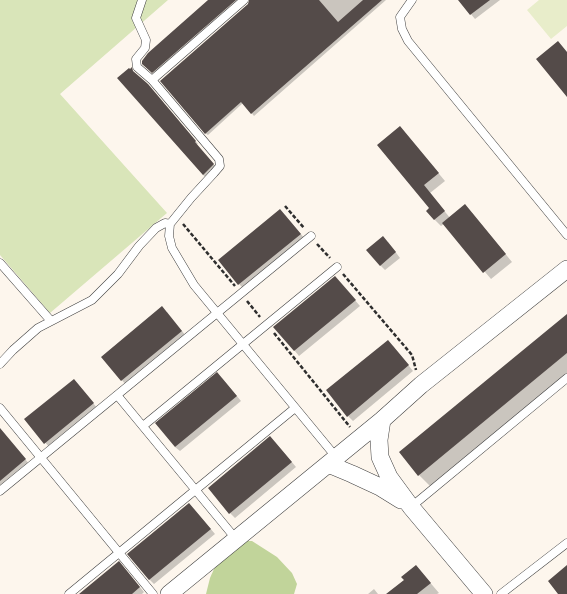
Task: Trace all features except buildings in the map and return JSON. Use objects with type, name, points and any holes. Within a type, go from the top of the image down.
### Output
[{"type":"street","points":[[169,594],[382,420],[421,385],[567,269]]},
{"type":"street","points":[[382,420],[379,440],[380,457],[389,477],[411,507],[484,594]]},
{"type":"street","points":[[332,461],[352,474],[380,486],[411,507]]},
{"type":"lane","points":[[142,0],[136,18],[146,40],[145,48],[136,59],[137,67],[152,80],[219,159],[220,166],[170,224],[169,236],[172,248],[194,285],[295,408],[332,461]]},
{"type":"lane","points":[[152,80],[244,0]]},
{"type":"lane","points":[[412,0],[400,17],[402,28],[408,41],[567,235]]},
{"type":"lane","points":[[0,364],[13,350],[38,328],[92,300],[118,274],[139,246],[156,228],[165,223],[170,224]]},
{"type":"lane","points":[[0,491],[311,236]]},
{"type":"lane","points":[[0,263],[51,321]]},
{"type":"lane","points":[[143,426],[337,267]]},
{"type":"lane","points":[[411,507],[567,378]]},
{"type":"lane","points":[[117,395],[236,539]]},
{"type":"lane","points":[[0,408],[153,594]]},
{"type":"lane","points":[[68,594],[295,408]]},
{"type":"lane","points":[[501,594],[567,543]]},
{"type":"path","points":[[285,206],[412,355],[421,385]]},
{"type":"green space","points":[[0,0],[168,0],[60,94],[167,213],[50,313],[0,255]]},
{"type":"green space","points":[[539,0],[567,0],[567,26],[551,39],[527,10]]},
{"type":"green space","points":[[241,541],[252,541],[277,557],[292,573],[297,584],[294,594],[206,594],[214,569],[224,555]]}]
